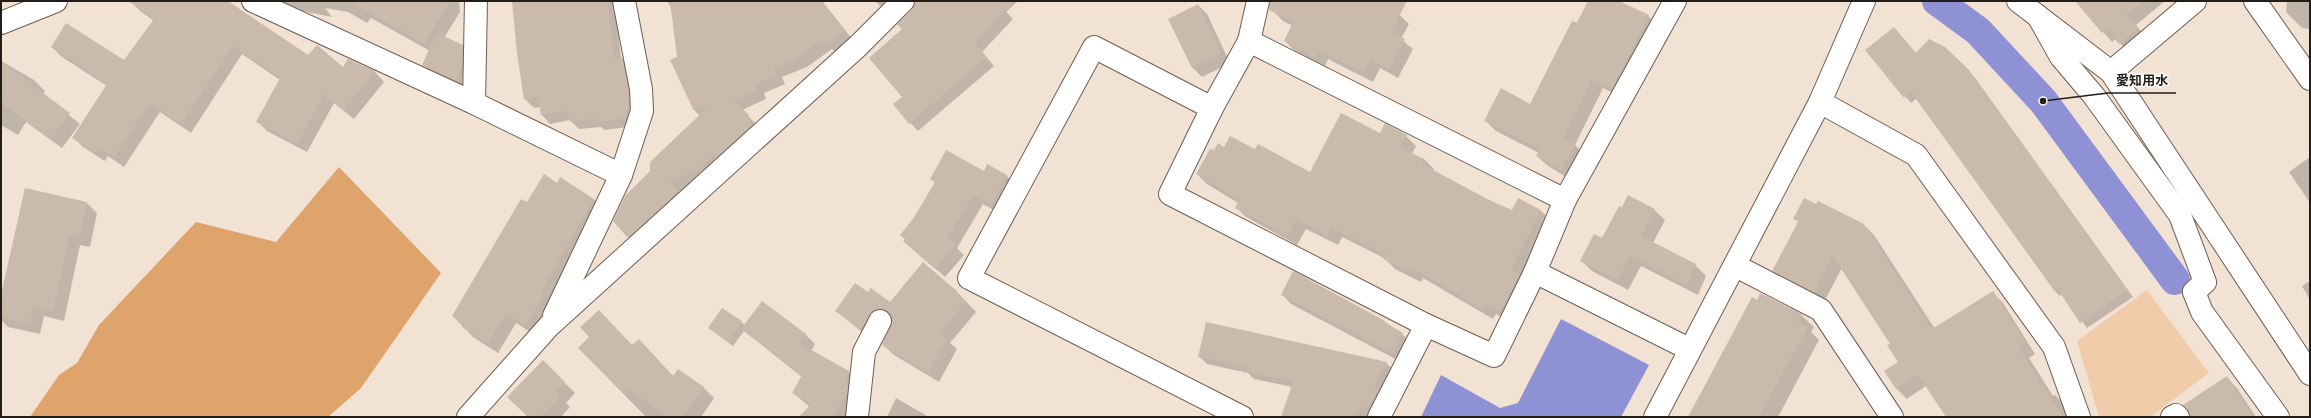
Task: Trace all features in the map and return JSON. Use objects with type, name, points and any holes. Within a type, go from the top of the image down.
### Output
[{"type":"street","points":[[1,23],[56,1]]},
{"type":"street","points":[[252,1],[474,103],[621,175]]},
{"type":"street","points":[[474,103],[476,1]]},
{"type":"street","points":[[549,326],[621,175],[642,111],[641,89],[624,1]]},
{"type":"street","points":[[468,417],[549,326],[858,46],[903,1]]},
{"type":"street","points":[[1258,1],[1249,41],[1212,108],[1170,194],[1426,325],[1494,356],[1535,272],[1566,200],[1675,1]]},
{"type":"street","points":[[1655,417],[1689,349],[1736,266],[1820,102],[1864,1]]},
{"type":"street","points":[[2018,1],[2111,72],[2310,374]]},
{"type":"street","points":[[2111,72],[2195,1]]},
{"type":"street","points":[[2255,1],[2310,79]]},
{"type":"street","points":[[2038,16],[2061,58],[2094,96],[2180,215],[2205,282],[2194,292],[2202,312],[2278,417]]},
{"type":"street","points":[[1249,41],[1566,200]]},
{"type":"street","points":[[1212,108],[1094,47],[969,278],[1242,417]]},
{"type":"street","points":[[1820,102],[1916,155],[2054,347],[2079,417]]},
{"type":"street","points":[[1736,266],[1821,310],[1892,417]]},
{"type":"street","points":[[1535,272],[1689,349]]},
{"type":"street","points":[[857,417],[864,352],[880,321]]},
{"type":"street","points":[[1379,417],[1426,325]]},
{"type":"street","points":[[2172,417],[2176,414],[2178,417]]},
{"type":"shaded area","points":[[339,167],[441,273],[361,388],[328,417],[30,417],[59,375],[77,363],[99,325],[196,222],[276,242]]},
{"type":"shaded area","points":[[2147,290],[2209,373],[2150,417],[2099,417],[2077,341]]},
{"type":"water","points":[[1561,319],[1649,365],[1621,417],[1421,417],[1441,375],[1500,408],[1518,403]]},
{"type":"building","points":[[128,1],[228,1],[308,55],[317,45],[343,67],[348,59],[375,71],[344,110],[324,94],[298,144],[256,122],[280,78],[233,46],[181,124],[150,103],[114,158],[98,147],[95,153],[72,138],[107,84],[51,47],[66,23],[124,60],[154,19]]},
{"type":"building","points":[[350,1],[450,1],[424,44]]},
{"type":"building","points":[[512,1],[608,1],[614,59],[622,57],[629,90],[629,108],[627,109],[627,118],[595,122],[595,119],[569,121],[568,111],[541,115],[538,97],[524,100],[517,53]]},
{"type":"building","points":[[670,1],[821,1],[844,31],[826,44],[822,39],[797,58],[774,68],[777,75],[755,84],[758,90],[734,100],[749,115],[746,117],[753,124],[715,159],[713,156],[701,168],[670,182],[679,191],[628,238],[613,221],[625,196],[650,171],[650,162],[708,107],[693,109],[670,60],[677,57]]},
{"type":"building","points":[[915,1],[1014,1],[975,43],[987,57],[909,124],[893,104],[902,97],[869,58],[902,29],[897,24],[912,10]]},
{"type":"building","points":[[1270,1],[1407,1],[1391,32],[1405,39],[1389,69],[1371,60],[1364,73],[1319,51],[1316,58],[1284,41],[1293,22],[1269,10]]},
{"type":"building","points":[[1588,1],[1619,1],[1649,15],[1612,89],[1592,79],[1563,138],[1575,144],[1561,170],[1536,156],[1540,149],[1484,121],[1501,88],[1530,104],[1572,21],[1577,23]]},
{"type":"building","points":[[2075,1],[2143,1],[2126,14],[2138,28],[2119,44],[2107,29],[2102,33]]},
{"type":"building","points":[[1198,4],[1221,53],[1192,68],[1168,19]]},
{"type":"building","points":[[1894,27],[1916,53],[1929,39],[1945,47],[1969,70],[2127,290],[2080,323],[2057,288],[2054,290],[1911,92],[1904,98],[1865,50]]},
{"type":"building","points":[[437,33],[463,45],[461,57],[462,67],[456,81],[422,65]]},
{"type":"building","points":[[1,63],[33,83],[32,85],[70,113],[51,139],[1,103]]},
{"type":"building","points":[[1341,113],[1380,133],[1385,123],[1407,135],[1400,147],[1424,159],[1422,164],[1487,199],[1512,210],[1518,198],[1541,210],[1511,271],[1519,275],[1500,311],[1486,304],[1483,310],[1459,297],[1460,295],[1413,269],[1411,273],[1383,259],[1386,255],[1332,228],[1328,236],[1296,219],[1287,236],[1235,208],[1239,200],[1196,174],[1210,149],[1214,150],[1218,143],[1224,147],[1230,136],[1255,149],[1258,144],[1310,172]]},
{"type":"building","points":[[946,150],[984,171],[987,164],[1007,175],[991,205],[973,195],[948,238],[955,245],[935,269],[903,241],[905,239],[900,235],[913,219],[935,182],[930,179]]},
{"type":"building","points":[[544,174],[557,183],[560,177],[594,199],[541,292],[544,294],[525,326],[506,314],[488,344],[462,327],[464,324],[452,316],[521,199],[527,202]]},
{"type":"building","points":[[25,188],[87,202],[80,237],[70,235],[53,311],[34,306],[30,324],[1,318],[1,295]]},
{"type":"building","points":[[1628,195],[1655,209],[1641,236],[1696,264],[1687,285],[1630,256],[1618,280],[1580,261],[1594,234],[1602,238],[1619,206],[1622,207]]},
{"type":"building","points":[[1804,198],[1816,204],[1818,201],[1864,224],[1932,329],[1993,291],[2026,343],[2019,348],[2063,417],[1946,417],[1918,375],[1896,389],[1884,371],[1898,362],[1887,345],[1890,344],[1833,256],[1814,292],[1772,271],[1796,226],[1798,221],[1793,219]]},
{"type":"building","points":[[923,262],[958,292],[957,294],[966,301],[939,334],[947,338],[928,373],[882,345],[892,321],[891,315],[886,310],[879,309],[873,311],[861,330],[835,311],[855,283],[868,292],[871,288],[890,302]]},
{"type":"building","points":[[1293,271],[1385,321],[1384,322],[1403,333],[1392,353],[1281,295]]},
{"type":"building","points":[[1760,293],[1802,314],[1798,322],[1808,327],[1759,417],[1688,417],[1752,297],[1757,300]]},
{"type":"building","points":[[762,301],[806,334],[799,343],[849,371],[845,384],[848,386],[847,393],[833,417],[799,417],[811,404],[792,393],[802,375],[741,329]]},
{"type":"building","points":[[722,308],[742,321],[728,342],[708,328]]},
{"type":"building","points":[[599,310],[632,345],[639,339],[673,376],[678,369],[704,387],[683,417],[668,417],[626,388],[622,392],[578,348],[589,337],[580,327]]},
{"type":"building","points":[[1206,322],[1387,362],[1374,385],[1379,388],[1368,409],[1361,406],[1355,417],[1281,417],[1293,382],[1246,372],[1247,367],[1198,357]]},
{"type":"building","points":[[543,360],[565,382],[556,392],[561,396],[540,417],[528,417],[507,397]]},
{"type":"building","points":[[2227,376],[2253,417],[2190,417],[2187,408],[2183,405]]},
{"type":"waterway","points":[[1937,1],[1978,31],[2043,101],[2175,280]]},
{"type":"place","name":"愛知用水","points":[[2043,101]]}]
